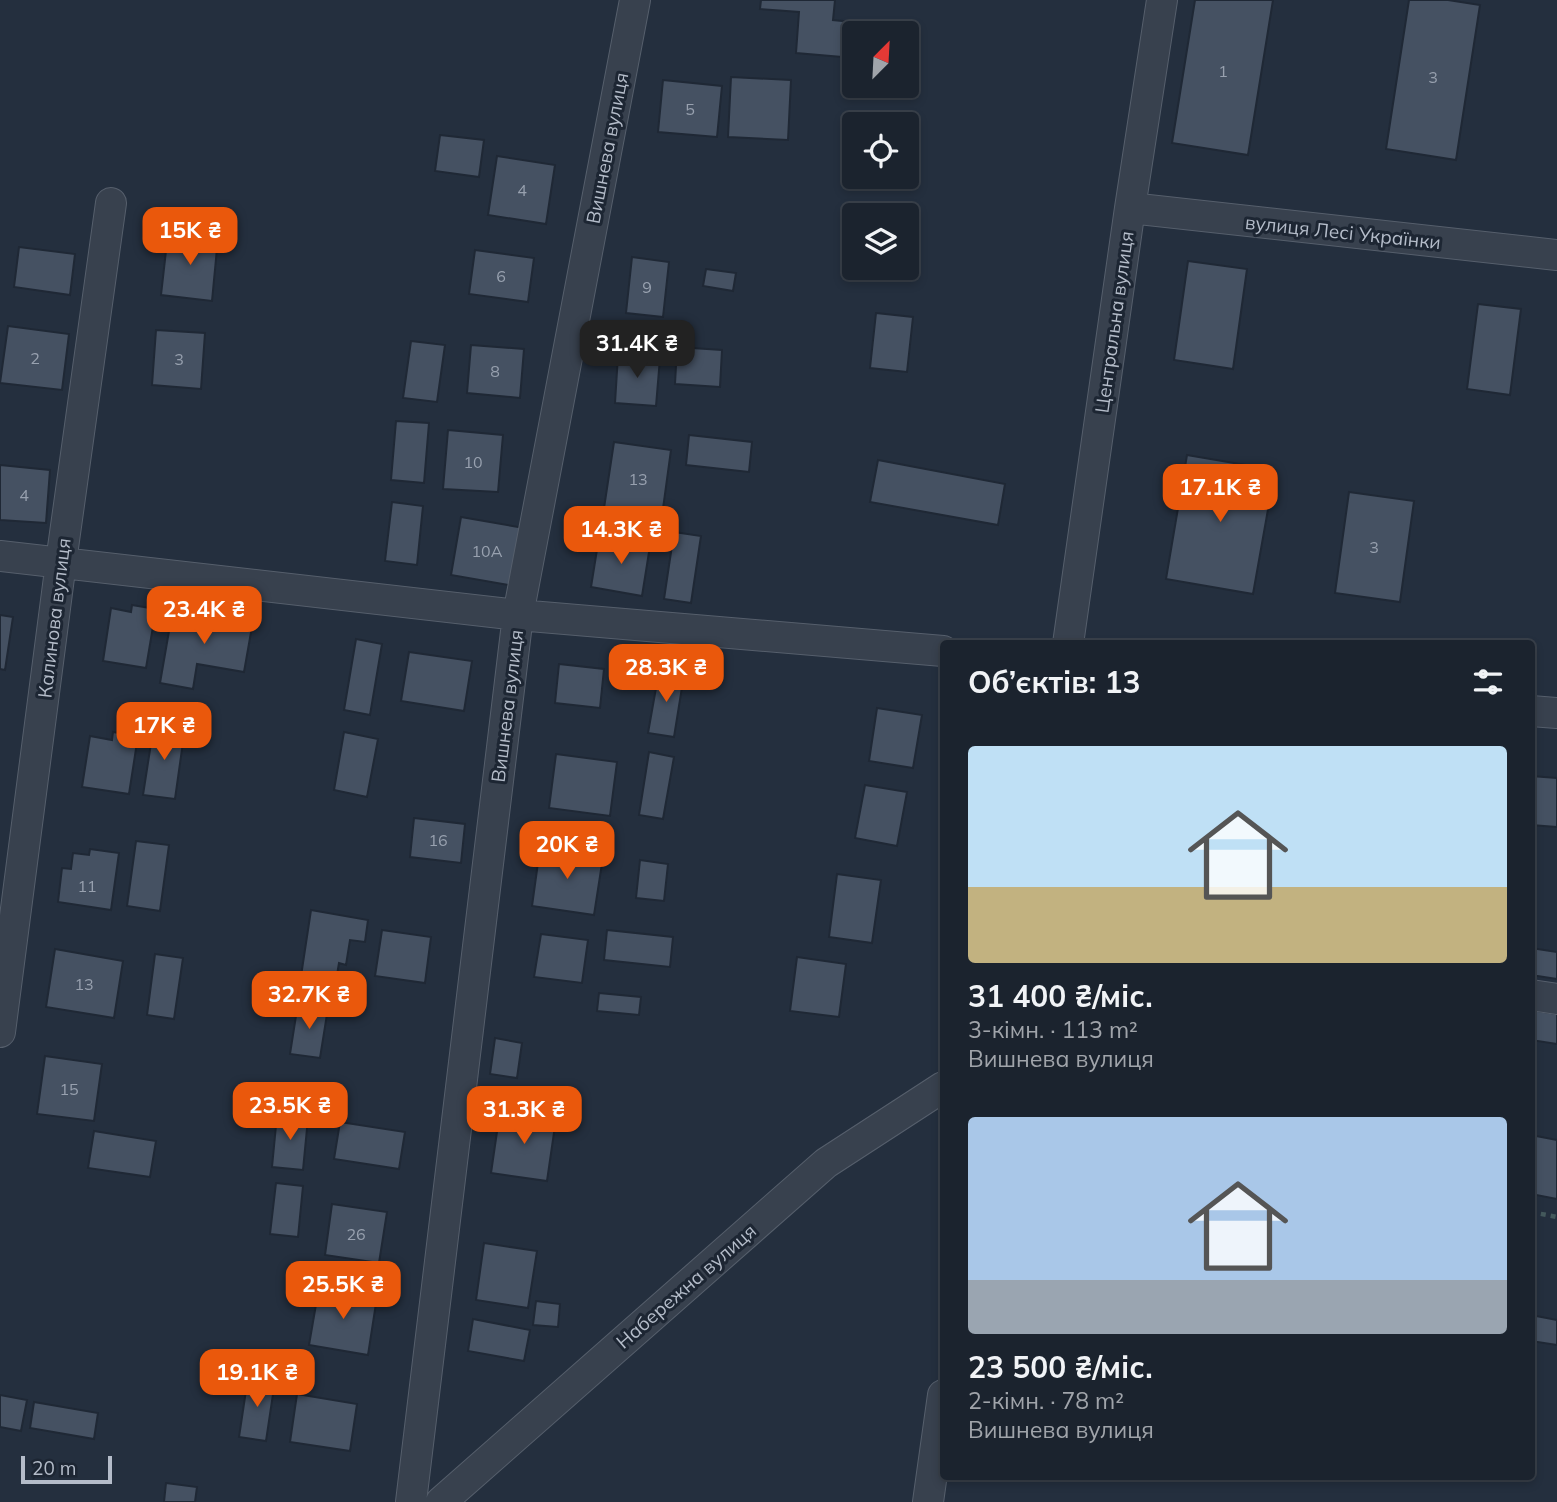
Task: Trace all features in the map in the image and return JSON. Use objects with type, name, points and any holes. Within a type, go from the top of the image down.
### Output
[{"type":"street","name":"Вишнева вулиця","points":[[411,1502],[518,615],[635,0]]},
{"type":"street","name":"Центральна вулиця","points":[[1069,640],[1162,0]]},
{"type":"street","name":"Калинова вулиця","points":[[0,1032],[111,203]]},
{"type":"street","name":"вулиця Лесі Українки","points":[[1130,208],[1557,255]]},
{"type":"street","points":[[0,556],[518,615],[940,650]]},
{"type":"street","points":[[1535,711],[1557,713]]},
{"type":"street","points":[[1535,996],[1557,999]]},
{"type":"street","name":"Набережна вулиця","points":[[441,1502],[826,1163],[940,1089]]},
{"type":"street","points":[[928,1502],[940,1416]]},
{"type":"path","points":[[1535,1213],[1557,1217]]},
{"type":"building","points":[[761,0],[835,0],[833,20],[843,21],[842,57],[796,53],[799,12],[760,9]]},
{"type":"building","points":[[1195,0],[1273,0],[1248,155],[1172,143]]},
{"type":"building","points":[[1409,0],[1448,0],[1480,5],[1456,160],[1386,149]]},
{"type":"building","points":[[731,77],[791,80],[788,140],[728,137]]},
{"type":"building","points":[[663,80],[722,86],[717,137],[658,132]]},
{"type":"building","points":[[440,135],[484,140],[479,177],[435,171]]},
{"type":"building","points":[[497,156],[555,165],[546,224],[488,215]]},
{"type":"building","points":[[168,233],[218,238],[212,301],[161,295]]},
{"type":"building","points":[[19,247],[75,254],[70,295],[14,287]]},
{"type":"building","points":[[475,250],[534,258],[528,302],[469,294]]},
{"type":"building","points":[[632,257],[669,262],[663,317],[626,313]]},
{"type":"building","points":[[1188,261],[1247,269],[1233,369],[1174,360]]},
{"type":"building","points":[[706,269],[736,273],[733,291],[703,286]]},
{"type":"building","points":[[1478,304],[1521,309],[1510,395],[1467,389]]},
{"type":"building","points":[[876,313],[913,317],[907,372],[870,368]]},
{"type":"building","points":[[8,326],[69,334],[62,390],[0,383]]},
{"type":"building","points":[[156,330],[205,333],[201,389],[152,385]]},
{"type":"building","points":[[411,341],[445,345],[437,402],[403,398]]},
{"type":"building","points":[[471,345],[524,349],[520,398],[467,393]]},
{"type":"building","points":[[677,347],[722,350],[720,387],[675,384]]},
{"type":"building","points":[[618,355],[660,358],[656,406],[615,403]]},
{"type":"building","points":[[396,421],[429,423],[424,483],[391,480]]},
{"type":"building","points":[[448,430],[503,435],[498,492],[443,489]]},
{"type":"building","points":[[689,435],[752,442],[749,472],[686,465]]},
{"type":"building","points":[[614,442],[671,450],[662,516],[604,508]]},
{"type":"building","points":[[1187,455],[1275,470],[1253,594],[1166,579]]},
{"type":"building","points":[[878,460],[1005,484],[998,525],[870,502]]},
{"type":"building","points":[[0,465],[50,470],[46,523],[0,520]]},
{"type":"building","points":[[1349,492],[1414,501],[1400,602],[1335,593]]},
{"type":"building","points":[[392,502],[423,506],[417,565],[385,561]]},
{"type":"building","points":[[461,517],[524,528],[514,586],[451,575]]},
{"type":"building","points":[[674,532],[701,536],[691,603],[664,599]]},
{"type":"building","points":[[599,537],[650,546],[642,596],[591,587]]},
{"type":"building","points":[[132,605],[156,609],[146,668],[103,661],[111,608],[131,612]]},
{"type":"building","points":[[173,608],[253,621],[244,672],[197,664],[193,689],[160,683]]},
{"type":"building","points":[[0,615],[13,617],[5,670],[0,669]]},
{"type":"building","points":[[356,639],[382,644],[370,715],[344,710]]},
{"type":"building","points":[[409,652],[472,661],[464,711],[401,701]]},
{"type":"building","points":[[559,664],[604,669],[600,708],[555,703]]},
{"type":"building","points":[[659,671],[684,675],[674,737],[648,733]]},
{"type":"building","points":[[877,708],[922,715],[913,768],[869,761]]},
{"type":"building","points":[[154,724],[185,728],[175,799],[143,795]]},
{"type":"building","points":[[113,732],[138,736],[129,794],[82,787],[90,736],[112,740]]},
{"type":"building","points":[[344,732],[378,739],[367,797],[334,790]]},
{"type":"building","points":[[649,752],[674,757],[663,819],[639,815]]},
{"type":"building","points":[[556,754],[617,762],[610,816],[549,808]]},
{"type":"building","points":[[1535,776],[1557,778],[1557,827],[1535,825]]},
{"type":"building","points":[[865,785],[907,792],[897,846],[855,838]]},
{"type":"building","points":[[414,818],[465,824],[461,863],[410,857]]},
{"type":"building","points":[[136,841],[169,845],[160,911],[127,906]]},
{"type":"building","points":[[540,848],[603,857],[594,915],[532,906]]},
{"type":"building","points":[[90,849],[119,853],[111,910],[58,902],[62,868],[71,869],[73,853],[89,855]]},
{"type":"building","points":[[640,860],[668,864],[664,901],[636,898]]},
{"type":"building","points":[[837,874],[881,880],[872,943],[829,937]]},
{"type":"building","points":[[311,910],[368,920],[365,942],[350,940],[346,965],[339,963],[336,981],[301,976]]},
{"type":"building","points":[[382,930],[431,937],[425,983],[375,976]]},
{"type":"building","points":[[607,930],[673,937],[670,967],[604,960]]},
{"type":"building","points":[[541,934],[588,940],[582,983],[534,977]]},
{"type":"building","points":[[55,949],[123,961],[114,1018],[46,1007]]},
{"type":"building","points":[[1535,949],[1557,952],[1557,979],[1535,976]]},
{"type":"building","points":[[155,954],[183,958],[174,1019],[147,1015]]},
{"type":"building","points":[[797,957],[846,964],[839,1017],[790,1011]]},
{"type":"building","points":[[599,993],[641,997],[639,1015],[597,1011]]},
{"type":"building","points":[[298,1003],[328,1008],[320,1058],[290,1054]]},
{"type":"building","points":[[1535,1011],[1557,1014],[1557,1044],[1535,1041]]},
{"type":"building","points":[[495,1038],[522,1043],[517,1078],[490,1074]]},
{"type":"building","points":[[45,1056],[102,1064],[94,1121],[37,1114]]},
{"type":"building","points":[[500,1111],[556,1119],[547,1181],[491,1173]]},
{"type":"building","points":[[277,1115],[308,1118],[303,1170],[272,1167]]},
{"type":"building","points":[[340,1122],[405,1132],[399,1169],[334,1159]]},
{"type":"building","points":[[94,1131],[156,1141],[150,1177],[88,1168]]},
{"type":"building","points":[[1535,1136],[1557,1140],[1557,1199],[1535,1195]]},
{"type":"building","points":[[276,1183],[303,1186],[298,1237],[270,1234]]},
{"type":"building","points":[[332,1204],[387,1212],[379,1263],[325,1255]]},
{"type":"building","points":[[484,1243],[537,1251],[528,1308],[476,1300]]},
{"type":"building","points":[[319,1287],[377,1297],[368,1355],[309,1345]]},
{"type":"building","points":[[536,1301],[560,1304],[558,1327],[533,1325]]},
{"type":"building","points":[[1535,1316],[1557,1320],[1557,1345],[1535,1342]]},
{"type":"building","points":[[473,1319],[530,1330],[524,1361],[468,1351]]},
{"type":"building","points":[[248,1377],[275,1381],[266,1441],[239,1437]]},
{"type":"building","points":[[297,1394],[357,1404],[350,1451],[290,1442]]},
{"type":"building","points":[[0,1395],[27,1400],[21,1431],[0,1427]]},
{"type":"building","points":[[34,1402],[98,1413],[94,1439],[30,1428]]},
{"type":"building","points":[[166,1483],[197,1487],[195,1502],[164,1502]]}]
